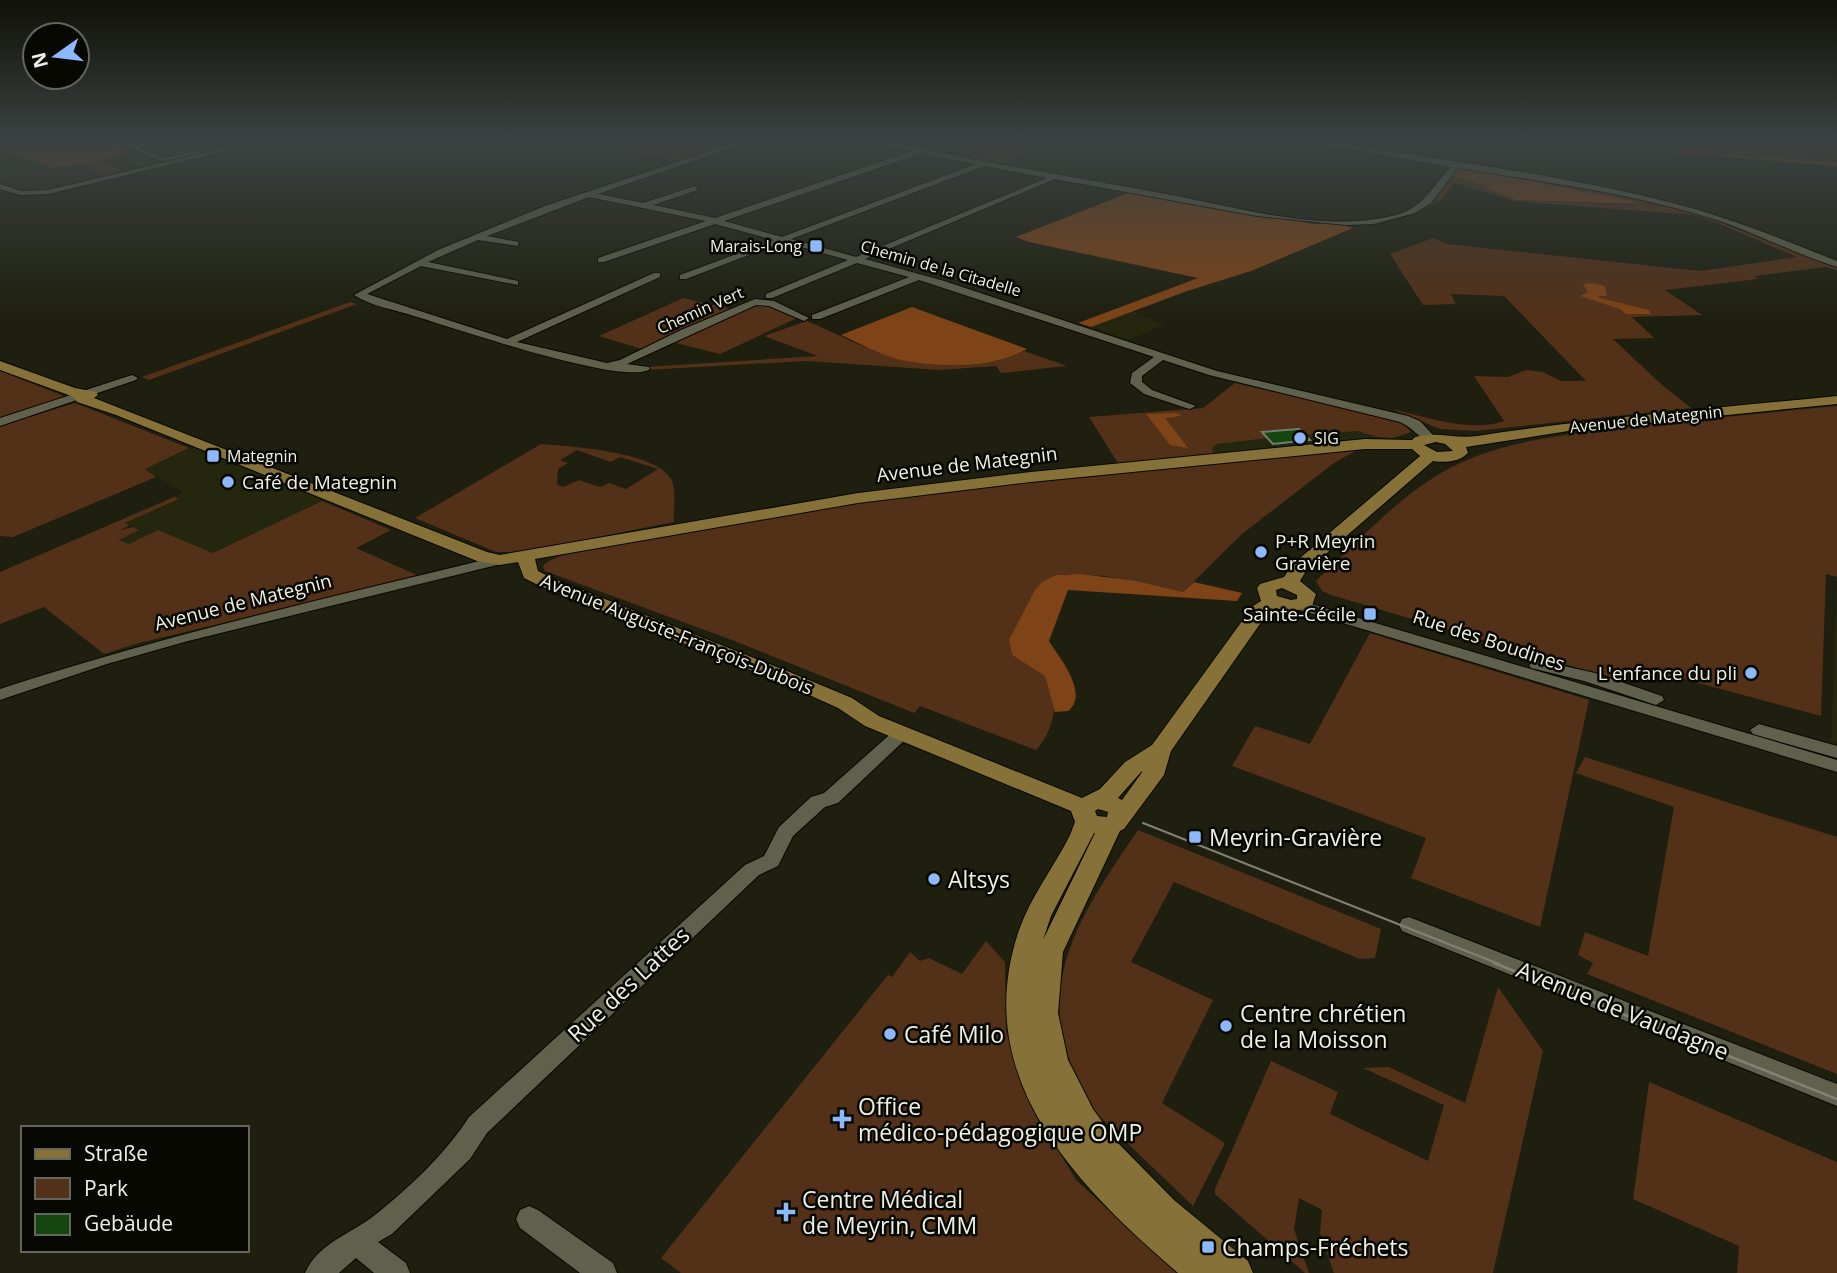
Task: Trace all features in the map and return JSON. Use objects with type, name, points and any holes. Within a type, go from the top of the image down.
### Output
[{"type":"main road","name":"Avenue Auguste-François-Dubois","points":[[0,365],[483,557],[500,560],[526,557],[528,570],[536,577],[784,676],[845,703],[872,720],[1100,813]]},
{"type":"main road","name":"Avenue de Mategnin","points":[[526,557],[707,522],[955,486],[1365,444],[1455,444],[1575,426],[1837,400]]},
{"type":"main road","points":[[1422,442],[1430,455]]},
{"type":"main road","points":[[1290,583],[1299,568],[1430,455],[1455,456],[1461,452],[1455,444]]},
{"type":"main road","points":[[1274,601],[1266,595],[1266,588],[1274,583],[1290,583]]},
{"type":"main road","points":[[1290,583],[1303,599]]},
{"type":"main road","points":[[1203,1273],[1086,1167],[1049,1113],[1026,1060],[1019,1030],[1018,1001],[1024,954],[1033,927],[1080,841],[1100,813],[1128,808],[1153,775],[1160,750],[1260,610],[1274,601],[1303,599]]},
{"type":"main road","points":[[1100,813],[1050,951],[1044,1013],[1054,1061],[1082,1119],[1106,1152],[1163,1211],[1237,1273]]},
{"type":"street","points":[[569,200],[475,237],[359,295],[588,364],[645,369]]},
{"type":"street","name":"Chemin de la Citadelle","points":[[619,200],[713,222],[992,298],[1222,376],[1400,417],[1416,424],[1422,442]]},
{"type":"street","points":[[643,205],[657,200]]},
{"type":"street","points":[[601,260],[776,200]]},
{"type":"street","points":[[683,277],[886,200]]},
{"type":"street","points":[[769,296],[1000,200]]},
{"type":"street","points":[[1186,200],[1283,217],[1354,221],[1400,216],[1431,200]]},
{"type":"street","points":[[1648,200],[1725,220],[1837,264]]},
{"type":"street","points":[[475,237],[514,244]]},
{"type":"street","points":[[419,263],[515,283]]},
{"type":"street","points":[[508,342],[657,275]]},
{"type":"street","name":"Chemin Vert","points":[[610,366],[755,302],[771,303],[810,318],[918,277]]},
{"type":"street","points":[[1162,356],[1136,374],[1136,383],[1147,392],[1190,406]]},
{"type":"street","points":[[0,422],[132,378]]},
{"type":"street","name":"Avenue de Mategnin","points":[[0,695],[101,661],[183,638],[500,560]]},
{"type":"street","name":"Rue des Boudines","points":[[1303,599],[1837,752]]},
{"type":"street","name":"Rue des Boudines","points":[[1303,599],[1545,676],[1566,686],[1788,749],[1837,766]]},
{"type":"street","name":"Rue des Boudines","points":[[1759,730],[1788,749]]},
{"type":"street","name":"Rue des Lattes","points":[[319,1273],[355,1241],[383,1225],[461,1151],[478,1125],[571,1037],[752,870],[771,861],[786,832],[818,802],[831,798],[902,733]]},
{"type":"street","name":"Avenue de Vaudagne","points":[[1409,925],[1837,1096]]},
{"type":"street","points":[[529,1219],[603,1273]]},
{"type":"street","points":[[355,1241],[396,1273]]},
{"type":"shaded area","points":[[1110,200],[1179,200],[1353,228],[1251,271],[1187,291],[1091,327],[1078,323],[1198,278],[1016,237]]},
{"type":"shaded area","points":[[1528,200],[1629,200],[1636,204]]},
{"type":"shaded area","points":[[1583,284],[1605,286],[1607,296],[1598,296],[1600,298],[1649,310],[1651,314],[1626,314],[1620,309],[1580,296],[1588,292]]},
{"type":"shaded area","points":[[912,307],[1027,349],[997,361],[980,364],[929,364],[890,357],[841,335]]},
{"type":"shaded area","points":[[1133,311],[1165,325],[1128,340],[1091,327]]},
{"type":"shaded area","points":[[1178,413],[1181,416],[1165,418],[1188,448],[1170,445],[1146,414]]},
{"type":"shaded area","points":[[1299,429],[1305,435],[1357,431],[1377,437],[1214,454],[1211,448],[1217,444],[1267,438],[1262,432]]},
{"type":"shaded area","points":[[194,446],[315,495],[322,501],[213,553],[158,530],[129,544],[118,539],[138,530],[124,523],[178,500],[174,497],[183,492],[144,469]]},
{"type":"shaded area","points":[[1081,574],[1136,581],[1183,592],[1194,582],[1242,593],[1237,601],[1068,590],[1049,641],[1070,676],[1076,695],[1074,704],[1068,711],[1055,712],[1045,676],[1012,655],[1009,640],[1035,590],[1042,582],[1056,575]]},
{"type":"shaded area","points":[[1837,582],[1837,742],[1831,740]]},
{"type":"green space","points":[[1513,200],[1636,205],[1628,200],[1650,201],[1712,218],[1837,266],[1837,270],[1825,267],[1754,276],[1758,279],[1665,290],[1702,315],[1632,317],[1654,338],[1613,339],[1691,408],[1475,431],[1440,429],[1391,409],[1447,422],[1491,424],[1504,421],[1474,376],[1508,377],[1526,370],[1543,372],[1561,381],[1586,381],[1504,296],[1451,294],[1456,304],[1423,305],[1390,254],[1433,238],[1447,244],[1700,271],[1797,257],[1693,215]]},
{"type":"green space","points":[[683,298],[730,309],[642,349],[599,336]]},
{"type":"green space","points":[[350,302],[357,304],[149,380],[142,377]]},
{"type":"green space","points":[[762,303],[797,318],[720,354],[672,342]]},
{"type":"green space","points":[[807,321],[874,351],[911,362],[978,364],[1024,351],[1067,366],[1001,373],[996,366],[939,370],[807,361],[644,370],[646,367],[818,356],[764,336]]},
{"type":"green space","points":[[0,371],[59,394],[65,397],[0,419]]},
{"type":"green space","points":[[1235,383],[1395,420],[1404,424],[1411,432],[1393,438],[1357,431],[1305,435],[1299,429],[1263,432],[1268,438],[1217,444],[1212,448],[1214,454],[1118,463],[1089,417],[1203,408]]},
{"type":"green space","points":[[75,403],[189,448],[145,469],[156,477],[13,537],[0,536],[0,426]]},
{"type":"green space","points":[[1837,406],[1837,577],[1826,574],[1821,716],[1680,678],[1679,681],[1615,679],[1331,595],[1322,591],[1316,581],[1413,492],[1450,468],[1490,451],[1577,433]]},
{"type":"green space","points":[[541,444],[611,452],[649,462],[663,470],[671,479],[674,489],[674,522],[522,552],[496,552],[415,518]],"holes":[[[577,450],[611,462],[620,457],[658,469],[626,489],[609,483],[600,487],[579,480],[563,487],[557,484],[558,469],[568,463],[560,460]]]},
{"type":"green space","points":[[1357,450],[1334,463],[1242,534],[1183,592],[1104,576],[1064,574],[1019,625],[1009,641],[1012,655],[1046,676],[1054,695],[1051,725],[1036,750],[920,706],[914,713],[737,642],[545,571],[543,567],[561,556],[595,547],[901,497],[1041,480]]},
{"type":"green space","points":[[174,497],[179,499],[125,523],[129,525],[121,530],[133,527],[139,530],[119,540],[129,544],[158,530],[213,553],[322,501],[391,530],[356,548],[419,576],[139,643],[104,654],[44,607],[0,624],[0,572]]},
{"type":"green space","points":[[1370,633],[1589,700],[1540,927],[1411,878],[1426,838],[1232,766],[1255,726],[1310,744]]},
{"type":"green space","points":[[1585,757],[1837,837],[1837,1074],[1587,974],[1593,963],[1578,955],[1585,932],[1648,956],[1674,807],[1576,773]]},
{"type":"green space","points":[[1138,830],[1381,929],[1375,958],[1360,959],[1174,882],[1131,962],[1213,1000],[1162,1103],[1225,1143],[1193,1206],[1098,1115],[1075,1074],[1063,1037],[1060,1001],[1064,967],[1076,933],[1093,900]]},
{"type":"green space","points":[[986,941],[1005,962],[1006,1031],[1027,1098],[1076,1180],[1177,1273],[681,1273],[661,1258],[888,975],[892,977],[910,952],[920,961],[929,958],[962,974]]},
{"type":"green space","points":[[1498,987],[1543,1051],[1493,1273],[1334,1273],[1320,1233],[1322,1210],[1299,1198],[1294,1229],[1309,1273],[1305,1273],[1215,1194],[1271,1061],[1338,1092],[1330,1114],[1428,1161],[1444,1105],[1363,1068],[1389,1067],[1465,1103]]},
{"type":"green space","points":[[1649,1082],[1837,1162],[1837,1273],[1737,1273],[1739,1246],[1633,1199]]},
{"type":"building","name":"SIG","points":[[1299,429],[1310,440],[1273,444],[1262,432]]},
{"type":"tram line","points":[[1143,823],[1499,964]]},
{"type":"tram line","points":[[1494,963],[1837,1099]]},
{"type":"place","name":"Marais-Long","points":[[816,246]]},
{"type":"place","name":"SIG","points":[[1300,438]]},
{"type":"place","name":"Mategnin","points":[[213,456]]},
{"type":"place","name":"Café de Mategnin","points":[[228,482]]},
{"type":"place","name":"P+R Meyrin Gravière","points":[[1261,552]]},
{"type":"place","name":"Sainte-Cécile","points":[[1370,614]]},
{"type":"place","name":"L'enfance du pli","points":[[1751,673]]},
{"type":"place","name":"Meyrin-Gravière","points":[[1195,837]]},
{"type":"place","name":"Altsys","points":[[934,879]]},
{"type":"place","name":"Centre chrétien de la Moisson","points":[[1226,1026]]},
{"type":"place","name":"Café Milo","points":[[890,1034]]},
{"type":"place","name":"Office médico-pédagogique OMP","points":[[842,1119]]},
{"type":"place","name":"Centre Médical de Meyrin, CMM","points":[[786,1212]]},
{"type":"place","name":"Champs-Fréchets","points":[[1208,1247]]}]
